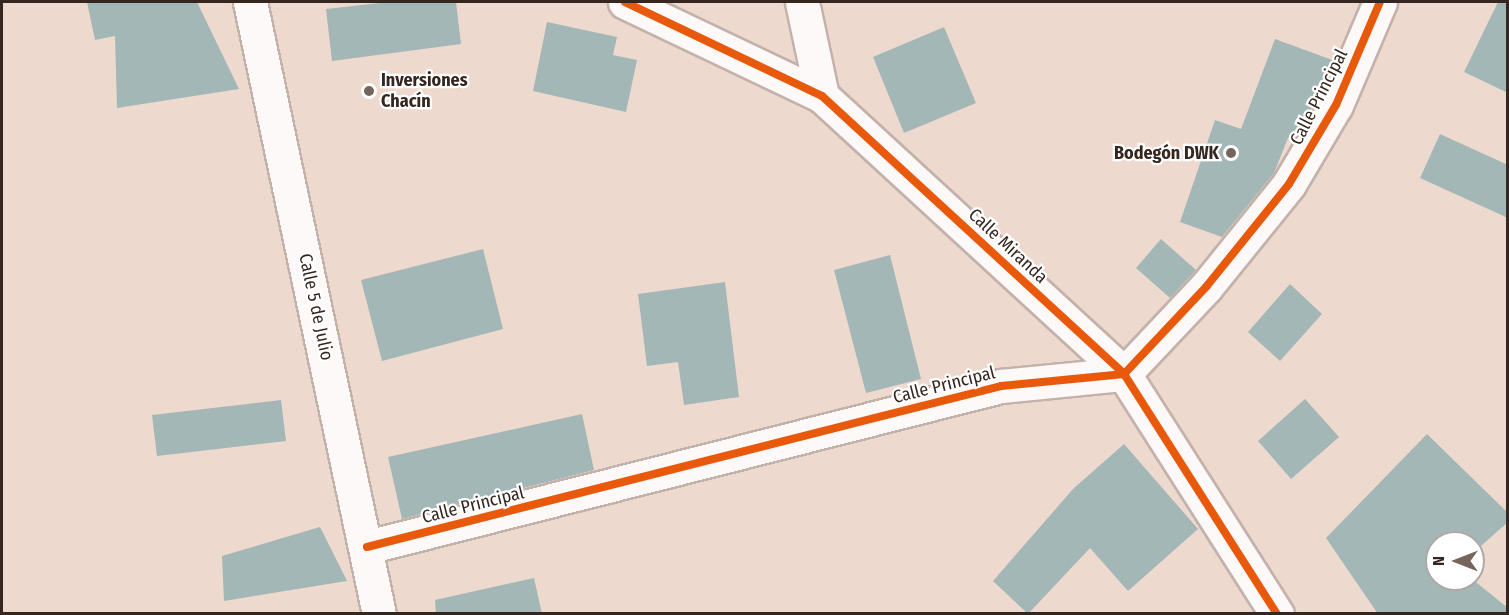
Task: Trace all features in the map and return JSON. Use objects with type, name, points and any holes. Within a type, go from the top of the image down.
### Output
[{"type":"street","name":"Calle 5 de Julio","points":[[250,2],[368,547],[379,614]]},
{"type":"street","name":"Calle Miranda","points":[[626,2],[822,96],[1124,374],[1277,614]]},
{"type":"street","points":[[802,2],[822,96]]},
{"type":"street","name":"Calle Principal","points":[[368,547],[1001,386],[1124,374],[1206,287],[1289,184],[1336,105],[1380,2]]},
{"type":"building","points":[[87,2],[197,2],[239,89],[117,108],[115,36],[95,40]]},
{"type":"building","points":[[389,2],[456,2],[461,44],[332,61],[326,9]]},
{"type":"building","points":[[1498,2],[1508,2],[1508,93],[1464,72]]},
{"type":"building","points":[[547,22],[617,37],[613,55],[637,60],[626,112],[533,91]]},
{"type":"building","points":[[944,27],[976,103],[904,133],[873,57]]},
{"type":"building","points":[[1275,39],[1335,61],[1319,96],[1293,140],[1288,138],[1274,173],[1222,237],[1180,222],[1215,120],[1241,129]]},
{"type":"building","points":[[1440,134],[1508,165],[1508,218],[1420,178]]},
{"type":"building","points":[[1161,239],[1196,270],[1170,298],[1136,268]]},
{"type":"building","points":[[483,249],[503,329],[382,361],[361,280]]},
{"type":"building","points":[[890,255],[921,379],[866,393],[834,270]]},
{"type":"building","points":[[725,282],[739,397],[684,405],[678,362],[647,366],[638,294]]},
{"type":"building","points":[[1290,284],[1322,314],[1280,361],[1248,332]]},
{"type":"building","points":[[1305,399],[1339,437],[1291,479],[1258,441]]},
{"type":"building","points":[[281,400],[286,441],[157,456],[152,415]]},
{"type":"building","points":[[582,414],[594,470],[402,519],[388,457]]},
{"type":"building","points":[[1427,434],[1508,513],[1508,522],[1485,542],[1485,531],[1425,531],[1425,591],[1485,589],[1508,608],[1508,614],[1378,614],[1326,538]]},
{"type":"building","points":[[1124,444],[1198,529],[1128,591],[1090,548],[1028,614],[993,581],[1073,489]]},
{"type":"building","points":[[320,527],[347,581],[224,601],[222,556]]},
{"type":"building","points":[[534,578],[542,614],[436,614],[435,600]]},
{"type":"cycle path","points":[[625,2],[822,96],[1124,374],[1277,614]]},
{"type":"cycle path","points":[[367,547],[1001,386],[1124,374],[1206,287],[1289,184],[1336,105],[1380,2]]},
{"type":"place","name":"Inversiones Chacín","points":[[369,91]]},
{"type":"place","name":"Bodegón DWK","points":[[1231,153]]}]
